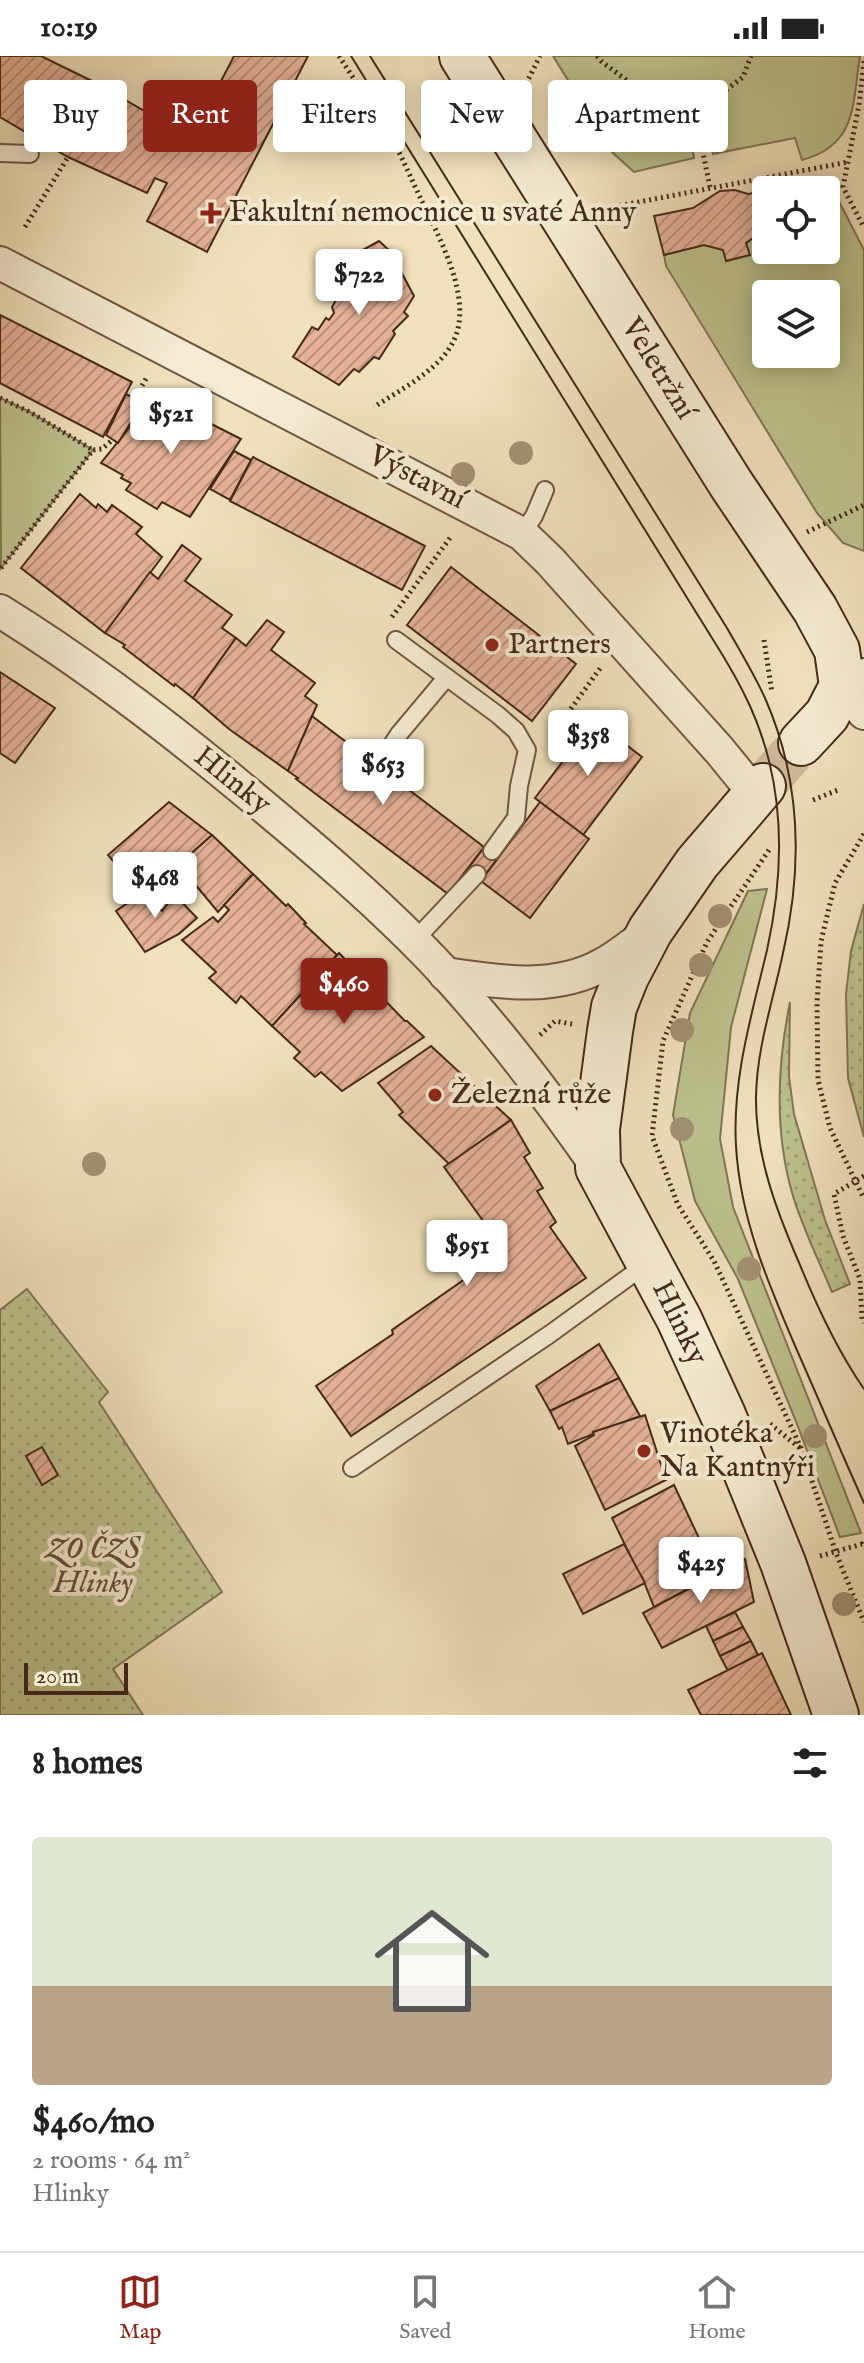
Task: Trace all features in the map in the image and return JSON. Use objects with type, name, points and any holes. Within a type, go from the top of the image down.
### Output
[{"type":"street","name":"Veletržní","points":[[462,56],[723,471],[815,609],[857,691]]},
{"type":"street","name":"Výstavní","points":[[0,263],[522,534],[759,790],[697,863],[650,931],[626,977],[614,1007],[597,1129],[598,1168]]},
{"type":"street","name":"Hlinky","points":[[0,611],[123,693],[286,826],[414,941],[517,1057],[562,1115],[598,1168],[679,1319],[783,1563],[836,1715]]},
{"type":"street","points":[[801,743],[827,715],[857,691]]},
{"type":"street","points":[[445,974],[544,983],[604,964],[650,931]]},
{"type":"lane","points":[[0,153],[30,154]]},
{"type":"lane","points":[[522,534],[545,490]]},
{"type":"lane","points":[[389,635],[498,715],[516,731],[527,750],[516,818],[492,851]]},
{"type":"lane","points":[[387,752],[446,678]]},
{"type":"lane","points":[[414,941],[477,874]]},
{"type":"lane","points":[[352,1468],[650,1262]]},
{"type":"path","points":[[339,56],[392,139],[446,252],[456,284],[460,314],[455,338],[446,354],[374,407]]},
{"type":"path","points":[[528,80],[540,56]]},
{"type":"path","points":[[597,56],[625,80]]},
{"type":"path","points":[[728,89],[743,77],[751,56]]},
{"type":"path","points":[[860,56],[864,62],[859,105],[843,187],[864,228]]},
{"type":"path","points":[[703,152],[710,187]]},
{"type":"path","points":[[25,227],[68,157]]},
{"type":"path","points":[[600,209],[848,162]]},
{"type":"path","points":[[136,396],[147,376]]},
{"type":"path","points":[[0,398],[30,412],[93,450],[102,449],[111,441]]},
{"type":"path","points":[[1,568],[93,450]]},
{"type":"path","points":[[801,535],[864,505]]},
{"type":"path","points":[[389,635],[450,538]]},
{"type":"path","points":[[764,640],[772,693]]},
{"type":"path","points":[[557,728],[604,662]]},
{"type":"path","points":[[813,800],[838,790]]},
{"type":"path","points":[[864,834],[835,883],[821,941],[817,1004],[818,1080],[830,1128],[864,1199]]},
{"type":"path","points":[[769,850],[755,866],[707,942],[663,1041],[652,1136],[678,1205],[714,1261],[801,1448],[836,1553],[864,1622]]},
{"type":"path","points":[[864,1176],[834,1194],[843,1236],[860,1279],[864,1323]]},
{"type":"green space","points":[[553,56],[860,56],[853,106],[843,133],[834,144],[802,160],[795,138],[728,151],[728,80],[568,80]]},
{"type":"green space","points":[[693,152],[694,158],[634,172],[613,153]]},
{"type":"green space","points":[[840,203],[864,250],[864,551],[843,543],[817,513],[666,266],[664,255],[704,245],[723,250],[727,261],[749,255],[746,243],[752,239],[752,264],[840,264]]},
{"type":"green space","points":[[0,398],[30,412],[93,450],[1,568]]},
{"type":"green space","points":[[767,889],[731,1027],[720,1139],[733,1207],[861,1533],[840,1537],[738,1279],[695,1201],[673,1115],[690,1013],[748,891]]},
{"type":"green space","points":[[864,904],[864,1137],[848,1078],[846,994],[851,951]]},
{"type":"green space","points":[[790,1002],[789,1077],[794,1114],[825,1220],[850,1284],[832,1292],[797,1208],[783,1148],[780,1075]]},
{"type":"green space","name":"ZO ČZS Hlinky","points":[[27,1289],[108,1392],[99,1402],[222,1592],[113,1669],[143,1715],[0,1715],[0,1310]]},
{"type":"building","points":[[0,56],[41,56],[90,80],[24,80],[24,131],[0,117]]},
{"type":"building","points":[[234,56],[308,56],[296,80],[273,80],[273,124],[207,252],[147,221],[167,183],[155,178],[147,193],[60,152],[127,152],[127,101],[143,110],[143,152],[257,152],[257,80],[222,80]]},
{"type":"building","points":[[720,191],[752,193],[752,239],[746,243],[750,255],[726,261],[723,250],[704,245],[664,255],[654,216],[693,208]]},
{"type":"building","points":[[379,241],[390,251],[414,296],[404,312],[408,316],[393,331],[395,334],[379,359],[374,357],[359,372],[354,369],[339,385],[293,357],[312,327],[318,330],[334,313],[332,307],[359,252]]},
{"type":"building","points":[[0,315],[132,382],[103,437],[0,383]]},
{"type":"building","points":[[150,393],[241,439],[190,517],[162,502],[157,509],[126,490],[131,483],[101,463],[129,428]]},
{"type":"building","points":[[126,394],[143,403],[118,443],[106,435]]},
{"type":"building","points":[[234,451],[251,460],[230,500],[210,489]]},
{"type":"building","points":[[253,457],[425,546],[402,590],[230,501]]},
{"type":"building","points":[[80,494],[96,508],[98,504],[107,512],[112,505],[142,527],[136,534],[162,557],[105,633],[21,568]]},
{"type":"building","points":[[182,545],[201,559],[185,581],[232,615],[222,628],[236,638],[193,698],[105,633],[150,572],[158,579]]},
{"type":"building","name":"Partners","points":[[451,567],[576,664],[532,721],[407,625]]},
{"type":"building","points":[[267,620],[284,632],[271,650],[315,683],[305,696],[317,705],[288,771],[229,729],[193,698],[236,638],[246,646]]},
{"type":"building","points":[[0,672],[55,708],[15,763],[0,753]]},
{"type":"building","points":[[312,716],[484,847],[448,894],[288,771]]},
{"type":"building","points":[[594,720],[642,757],[583,835],[535,798]]},
{"type":"building","points":[[169,802],[212,835],[166,876],[136,896],[108,855]]},
{"type":"building","points":[[540,802],[589,839],[530,918],[481,881]]},
{"type":"building","points":[[212,835],[253,874],[218,912],[184,871],[171,883],[166,876]]},
{"type":"building","points":[[483,849],[497,859],[484,876],[470,866]]},
{"type":"building","points":[[253,874],[286,906],[288,904],[337,955],[272,1026],[241,996],[236,1003],[209,978],[216,972],[182,940],[213,917],[218,922],[229,910],[224,905]]},
{"type":"building","points":[[145,891],[162,911],[175,895],[197,918],[179,934],[145,952],[116,911]]},
{"type":"building","points":[[339,953],[424,1037],[342,1091],[321,1072],[315,1077],[294,1058],[300,1052],[272,1026]]},
{"type":"building","name":"Železná růže","points":[[431,1046],[511,1120],[449,1164],[399,1115],[403,1112],[378,1083]]},
{"type":"building","points":[[511,1120],[530,1153],[524,1157],[543,1188],[537,1191],[556,1222],[550,1227],[586,1278],[351,1436],[316,1386],[393,1334],[392,1330],[505,1251],[444,1167]]},
{"type":"building","points":[[599,1344],[619,1378],[550,1411],[536,1386]]},
{"type":"building","points":[[619,1378],[640,1416],[568,1444],[562,1427],[559,1429],[550,1411]]},
{"type":"building","points":[[645,1415],[666,1480],[605,1510],[575,1446],[594,1435],[593,1432]]},
{"type":"building","points":[[42,1447],[58,1475],[42,1485],[26,1456]]},
{"type":"building","points":[[674,1485],[705,1551],[718,1545],[728,1568],[654,1607],[612,1518]]},
{"type":"building","points":[[624,1544],[645,1583],[583,1614],[563,1574]]},
{"type":"building","points":[[745,1559],[754,1602],[662,1648],[643,1613]]},
{"type":"building","points":[[735,1612],[743,1627],[713,1641],[706,1626]]},
{"type":"building","points":[[743,1627],[751,1641],[720,1656],[713,1641]]},
{"type":"building","points":[[751,1641],[758,1655],[728,1671],[720,1656]]},
{"type":"building","points":[[762,1653],[791,1715],[701,1715],[688,1690]]},
{"type":"tunnel","points":[[763,786],[801,743]]},
{"type":"tram line","points":[[351,56],[722,655],[746,697],[762,735],[776,796],[779,858],[773,919],[740,1071],[736,1121],[739,1173],[749,1224],[766,1275],[864,1503]]},
{"type":"tram line","points":[[370,56],[727,628],[761,689],[777,729],[792,792],[796,856],[789,921],[759,1060],[756,1096],[759,1140],[769,1183],[791,1245],[829,1329],[864,1389]]},
{"type":"place","name":"Fakultní nemocnice u svaté Anny","points":[[211,213]]},
{"type":"place","name":"Partners","points":[[492,645]]},
{"type":"place","name":"Železná růže","points":[[435,1095]]},
{"type":"place","name":"Vinotéka Na Kantnýři","points":[[644,1451]]}]
